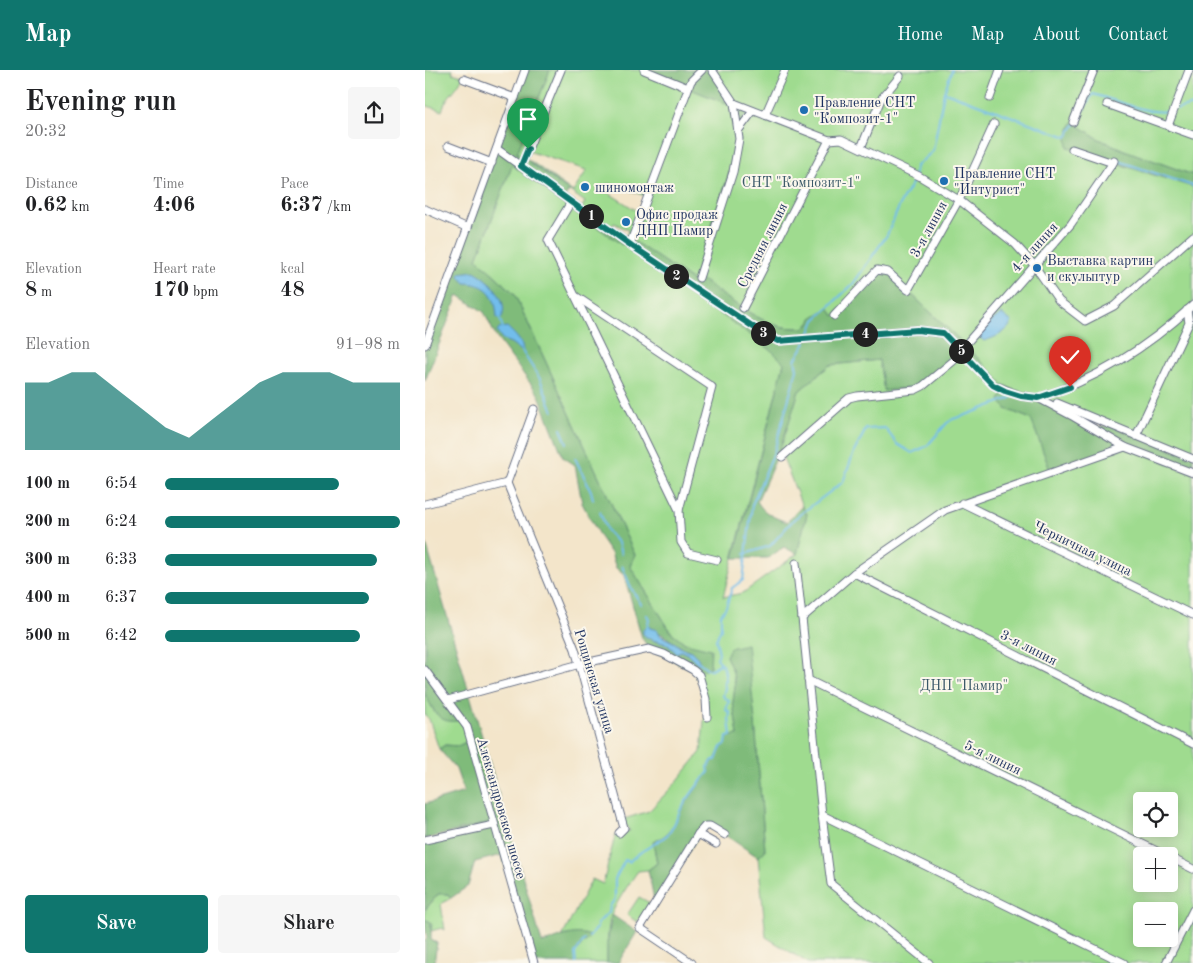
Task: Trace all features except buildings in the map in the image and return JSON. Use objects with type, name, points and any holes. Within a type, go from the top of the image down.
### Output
[{"type":"street","points":[[425,344],[525,70]]},
{"type":"street","points":[[521,166],[561,70]]},
{"type":"street","points":[[644,70],[688,88]]},
{"type":"street","points":[[630,244],[688,88],[693,78],[702,70]]},
{"type":"street","points":[[765,115],[785,70]]},
{"type":"street","points":[[990,98],[1000,70]]},
{"type":"street","points":[[1073,122],[1094,70]]},
{"type":"street","points":[[1168,126],[1189,70]]},
{"type":"street","points":[[699,278],[733,172],[739,139],[734,103],[715,72]]},
{"type":"street","points":[[861,148],[881,100],[900,76]]},
{"type":"street","points":[[464,80],[515,98]]},
{"type":"street","points":[[734,103],[829,140],[841,139],[919,176],[959,200],[1015,244],[1034,265],[1059,301],[1085,320],[1114,306],[1193,236]]},
{"type":"street","points":[[1107,104],[1193,135]]},
{"type":"street","points":[[738,131],[753,111]]},
{"type":"street","name":"3-я линия","points":[[834,316],[877,270],[888,272],[908,290],[959,200],[994,124]]},
{"type":"street","name":"Средняя линия","points":[[743,308],[829,140]]},
{"type":"street","points":[[448,146],[492,163]]},
{"type":"street","points":[[497,149],[630,244],[758,330],[778,341],[917,330],[943,333],[993,385],[1021,396],[1039,398],[1193,458]]},
{"type":"street","name":"4-я линия","points":[[965,345],[1071,224],[1113,162],[1072,149]]},
{"type":"street","points":[[571,202],[548,240],[679,510]]},
{"type":"street","points":[[425,209],[468,228]]},
{"type":"street","points":[[575,296],[712,387],[679,510],[681,542],[688,553],[717,560]]},
{"type":"street","points":[[1039,398],[1070,387],[1113,365],[1170,327],[1190,308]]},
{"type":"street","points":[[1136,436],[1189,323],[1190,308]]},
{"type":"street","points":[[783,457],[849,398],[915,390],[923,386],[963,353]]},
{"type":"street","points":[[1039,398],[1125,447],[1193,473]]},
{"type":"street","points":[[425,504],[507,483],[534,409]]},
{"type":"street","points":[[802,618],[854,573],[945,510],[1125,447]]},
{"type":"street","name":"Рощинская улица","points":[[507,483],[580,664],[624,828],[619,833]]},
{"type":"street","name":"Черничная улица","points":[[962,503],[1193,615]]},
{"type":"street","points":[[796,563],[831,884],[929,963]]},
{"type":"street","name":"3-я линия","points":[[854,573],[1193,744]]},
{"type":"street","points":[[448,700],[580,664],[649,650],[664,654],[699,675],[706,699],[707,716]]},
{"type":"street","name":"Александровское шоссе","points":[[425,670],[467,727],[534,963]]},
{"type":"street","name":"5-я линия","points":[[808,680],[1148,847]]},
{"type":"street","points":[[822,815],[1124,963]]},
{"type":"street","points":[[425,840],[494,825]]},
{"type":"street","points":[[692,963],[639,928],[698,834],[705,826],[710,826],[725,835]]},
{"type":"street","points":[[698,834],[716,844]]},
{"type":"street","name":"5-я линия","points":[[1178,862],[1193,869]]},
{"type":"street","points":[[1166,963],[1193,910]]},
{"type":"green space","points":[[425,70],[453,70],[452,73],[463,76],[446,101],[442,111],[425,105],[427,94],[425,90]]},
{"type":"green space","points":[[525,70],[550,70],[517,153],[569,191],[565,197],[632,246],[635,242],[693,281],[730,170],[735,139],[730,105],[644,70],[712,70],[735,104],[753,111],[738,132],[739,139],[699,278],[763,320],[780,326],[804,328],[810,324],[812,318],[829,307],[834,316],[877,270],[888,272],[1004,385],[1014,390],[1032,394],[1089,427],[1111,426],[1193,459],[1193,473],[1125,447],[1051,473],[1031,419],[1006,409],[1000,400],[1005,391],[993,385],[963,353],[923,386],[884,391],[879,360],[830,365],[799,391],[780,450],[757,501],[766,512],[787,522],[802,506],[807,514],[797,554],[784,547],[768,558],[734,558],[784,363],[755,338],[630,251],[631,248],[624,243],[622,245],[512,165],[477,259],[514,293],[635,555],[630,566],[671,632],[685,643],[711,649],[710,667],[702,671],[693,670],[649,649],[642,638],[624,575],[616,568],[611,553],[582,503],[575,465],[563,457],[539,395],[496,337],[484,312],[458,295],[425,381],[425,346]],"holes":[[[650,628],[691,651],[698,664],[689,655],[681,651],[676,653],[666,644],[643,634]]]},
{"type":"green space","points":[[550,70],[644,70],[730,105],[735,139],[730,171],[693,281],[626,237],[628,230],[614,223],[610,230],[581,209],[585,202],[517,153]],"holes":[[[528,151],[586,170],[587,170],[573,192],[525,157]],[[608,183],[648,197],[642,214],[604,190]]]},
{"type":"green space","name":"СНТ \"Композит-1\"","points":[[712,70],[1193,70],[1193,175],[1099,139],[1073,122],[1067,137],[1108,161],[1193,187],[1193,459],[1042,397],[1014,390],[1004,385],[888,272],[834,316],[829,307],[804,328],[780,326],[763,320],[699,278],[739,139],[735,104]]},
{"type":"green space","points":[[1073,122],[1099,139],[1193,175],[1193,187],[1068,147],[1067,137]]},
{"type":"green space","name":"ДНП \"Памир\"","points":[[512,165],[622,245],[624,243],[631,248],[630,251],[755,338],[784,363],[723,597],[743,593],[797,554],[807,514],[780,450],[799,391],[830,365],[879,360],[884,391],[963,353],[1005,391],[1006,409],[1031,419],[1051,472],[1125,447],[1193,473],[1193,963],[808,963],[766,937],[758,857],[765,850],[755,722],[746,644],[726,656],[733,672],[735,686],[733,702],[738,735],[730,737],[726,744],[723,745],[716,760],[712,760],[708,767],[709,772],[683,807],[672,828],[660,839],[653,842],[657,863],[648,870],[638,871],[618,901],[610,919],[607,963],[576,963],[575,953],[589,937],[567,935],[562,937],[592,879],[603,884],[615,836],[619,833],[622,834],[630,831],[621,820],[649,811],[674,785],[701,752],[704,721],[707,713],[706,699],[693,670],[709,655],[711,650],[685,643],[671,632],[630,566],[635,555],[514,293],[477,259]]},
{"type":"green space","points":[[425,540],[542,943],[572,934],[590,936],[575,953],[576,963],[534,963],[502,855],[475,862],[468,886],[451,898],[448,894],[438,894],[425,910],[425,842],[491,822],[425,839],[425,804],[464,792],[456,769],[439,749],[445,745],[458,746],[470,740],[461,720],[447,721],[442,719],[438,716],[425,694]]},
{"type":"green space","points":[[747,644],[765,851],[758,857],[725,835],[705,826],[655,904],[648,870],[657,863],[653,842],[660,839],[672,828],[683,807],[709,772],[708,767],[715,760],[721,747],[726,744],[727,737],[738,735],[733,702],[735,686],[733,672],[726,656],[730,648]]},
{"type":"green space","points":[[425,694],[435,713],[461,720],[470,740],[458,746],[445,745],[439,749],[429,719],[425,715]]},
{"type":"green space","points":[[439,893],[448,894],[451,898],[441,904],[445,930],[442,928],[431,931],[432,925],[427,920],[425,921],[425,910]]},
{"type":"green space","points":[[639,897],[650,903],[637,922],[627,915]]},
{"type":"green space","points":[[612,915],[637,932],[618,963],[607,963],[607,943]]},
{"type":"green space","points":[[425,921],[431,922],[431,940],[437,943],[434,963],[425,963],[425,941],[427,939]]},
{"type":"water","points":[[474,271],[492,285],[501,298],[503,312],[501,319],[497,318],[495,303],[489,292],[480,286],[465,283],[459,276],[460,273]]},
{"type":"water","points":[[1002,314],[1012,322],[1004,332],[984,341],[978,336],[994,319]]},
{"type":"water","points":[[507,327],[520,341],[523,352],[511,343],[503,340],[497,332],[500,328]]},
{"type":"water","points":[[648,625],[650,628],[657,630],[661,636],[681,648],[691,651],[700,663],[698,664],[689,655],[681,651],[676,653],[666,644],[643,634],[643,630]]},
{"type":"waterway","points":[[809,335],[815,320],[853,284],[887,235],[902,200],[913,182],[916,166],[933,151],[944,92],[952,70]]},
{"type":"waterway","points":[[945,92],[1067,137],[1075,124]]},
{"type":"waterway","points":[[1077,120],[1093,94],[1142,109],[1162,112],[1171,111]]},
{"type":"waterway","points":[[1177,109],[1193,105]]},
{"type":"waterway","points":[[1119,161],[1193,186]]},
{"type":"waterway","points":[[499,317],[503,328]]},
{"type":"waterway","points":[[589,937],[597,928],[597,924],[609,912],[610,906],[615,899],[615,879],[625,860],[629,862],[669,833],[684,804],[709,772],[708,767],[713,760],[716,760],[721,747],[726,744],[727,737],[731,736],[730,712],[726,710],[729,701],[723,696],[724,682],[726,680],[724,668],[717,658],[719,653],[716,640],[721,628],[721,614],[726,607],[732,588],[743,580],[752,505],[774,452],[797,369],[795,360],[806,342]]},
{"type":"waterway","points":[[522,351],[540,379],[553,411]]},
{"type":"waterway","points":[[745,554],[770,546],[794,519],[843,482],[854,452],[866,429],[885,428],[897,444],[912,453],[927,446],[947,423],[953,419],[1011,398]]},
{"type":"waterway","points":[[561,429],[567,443]]},
{"type":"waterway","points":[[575,458],[593,499]]},
{"type":"waterway","points":[[600,512],[607,531],[618,543],[621,554]]},
{"type":"waterway","points":[[622,566],[631,588],[641,604]]},
{"type":"waterway","points":[[647,615],[649,619],[647,627]]},
{"type":"waterway","points":[[699,662],[709,670],[720,664]]},
{"type":"waterway","points":[[576,963],[575,953],[584,940]]},
{"type":"place","name":"Правление СНТ \"Композит-1\"","points":[[804,110]]},
{"type":"place","name":"Правление СНТ \"Интурист\"","points":[[944,181]]},
{"type":"place","name":"шиномонтаж","points":[[585,187]]},
{"type":"place","name":"Офис продаж ДНП Памир","points":[[626,222]]},
{"type":"place","name":"Выставка картин и скульптур","points":[[1037,268]]},
{"type":"route","points":[[528,149],[521,166],[632,246],[758,330],[778,341],[917,330],[943,333],[993,385],[1005,391],[1021,396],[1038,398],[1070,387]]}]
